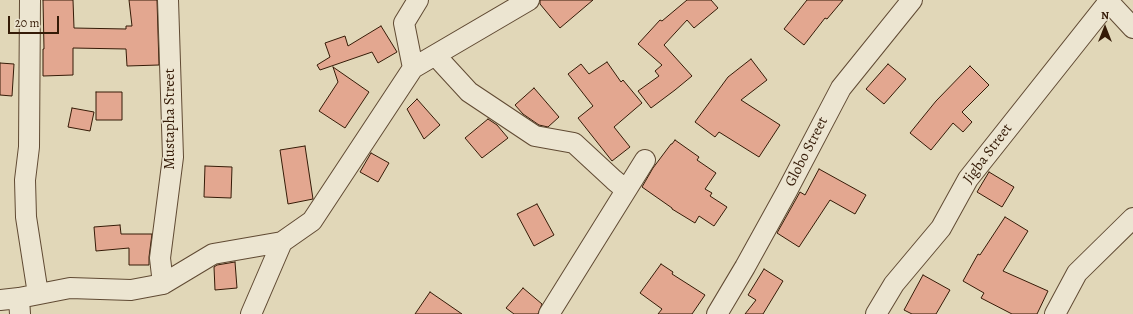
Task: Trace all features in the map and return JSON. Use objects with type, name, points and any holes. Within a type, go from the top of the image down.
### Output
[{"type":"street","points":[[30,0],[29,147],[25,180],[26,217],[19,301],[70,288],[131,290],[163,284],[213,254],[282,242],[312,221],[413,68],[529,0]]},
{"type":"street","name":"Mustapha Street","points":[[163,284],[160,258],[173,157],[168,0]]},
{"type":"street","points":[[413,68],[404,23],[418,0]]},
{"type":"street","name":"Globo Street","points":[[716,314],[745,267],[841,88],[912,0]]},
{"type":"street","points":[[1108,0],[1133,28]]},
{"type":"street","name":"Jigba Street","points":[[876,314],[894,284],[941,228],[968,179],[1108,0]]},
{"type":"street","points":[[435,55],[469,92],[536,136],[574,143],[626,190]]},
{"type":"street","points":[[549,314],[645,160]]},
{"type":"street","points":[[1054,314],[1077,273],[1133,218]]},
{"type":"street","points":[[251,314],[282,242]]},
{"type":"building","points":[[43,0],[73,0],[74,28],[126,29],[126,26],[132,26],[129,0],[157,0],[159,65],[127,66],[126,49],[73,48],[73,75],[43,76]]},
{"type":"building","points":[[540,0],[593,0],[560,28],[540,4]]},
{"type":"building","points":[[687,0],[711,0],[718,8],[694,28],[687,20],[664,45],[692,76],[651,108],[638,91],[659,76],[655,71],[662,65],[638,44],[660,20],[662,21]]},
{"type":"building","points":[[807,0],[843,0],[827,19],[825,18],[804,45],[784,29]]},
{"type":"building","points":[[381,26],[397,52],[378,63],[372,52],[320,70],[317,65],[330,57],[325,43],[345,36],[348,46]]},
{"type":"building","points":[[751,59],[767,80],[741,100],[780,125],[759,157],[719,132],[715,137],[695,122],[728,77]]},
{"type":"building","points":[[607,62],[621,82],[623,80],[642,103],[614,127],[630,147],[612,161],[578,118],[593,106],[568,74],[581,64],[589,74]]},
{"type":"building","points":[[0,63],[14,64],[12,96],[0,95]]},
{"type":"building","points":[[888,64],[906,79],[884,104],[866,89]]},
{"type":"building","points":[[970,66],[989,85],[962,112],[972,122],[963,132],[953,123],[931,150],[910,133],[936,101]]},
{"type":"building","points":[[333,67],[369,92],[345,128],[319,111],[338,82]]},
{"type":"building","points":[[534,88],[559,117],[548,127],[539,125],[523,114],[515,105]]},
{"type":"building","points":[[96,92],[122,92],[122,120],[96,120]]},
{"type":"building","points":[[417,99],[440,125],[424,139],[407,109]]},
{"type":"building","points":[[72,108],[94,112],[90,131],[68,127]]},
{"type":"building","points":[[488,119],[497,125],[508,138],[482,158],[465,138]]},
{"type":"building","points":[[675,140],[699,157],[697,160],[716,173],[705,189],[712,193],[710,196],[727,207],[714,226],[699,216],[695,223],[672,209],[642,187],[653,168]]},
{"type":"building","points":[[305,146],[313,199],[288,204],[280,150]]},
{"type":"building","points":[[371,153],[389,163],[378,182],[360,172]]},
{"type":"building","points":[[205,166],[232,167],[231,198],[204,197]]},
{"type":"building","points":[[819,169],[866,195],[855,214],[830,200],[799,247],[777,233],[800,192],[805,195]]},
{"type":"building","points":[[989,172],[1014,187],[1002,207],[977,192]]},
{"type":"building","points":[[537,204],[554,235],[534,246],[517,214]]},
{"type":"building","points":[[1005,217],[1028,231],[1003,271],[1048,291],[1037,314],[1012,314],[981,298],[984,293],[963,281],[978,254],[980,255]]},
{"type":"building","points":[[120,225],[121,234],[152,234],[149,265],[129,265],[129,248],[96,251],[94,227]]},
{"type":"building","points":[[235,262],[237,288],[215,290],[214,267],[217,265]]},
{"type":"building","points":[[661,264],[673,272],[672,274],[705,295],[692,314],[658,314],[662,309],[640,293]]},
{"type":"building","points":[[764,269],[783,281],[763,314],[745,314],[756,300],[748,295]]},
{"type":"building","points":[[923,275],[950,290],[936,314],[912,314],[904,310]]},
{"type":"building","points":[[523,288],[542,304],[538,314],[514,314],[506,308]]},
{"type":"building","points":[[430,292],[462,314],[415,314]]}]
